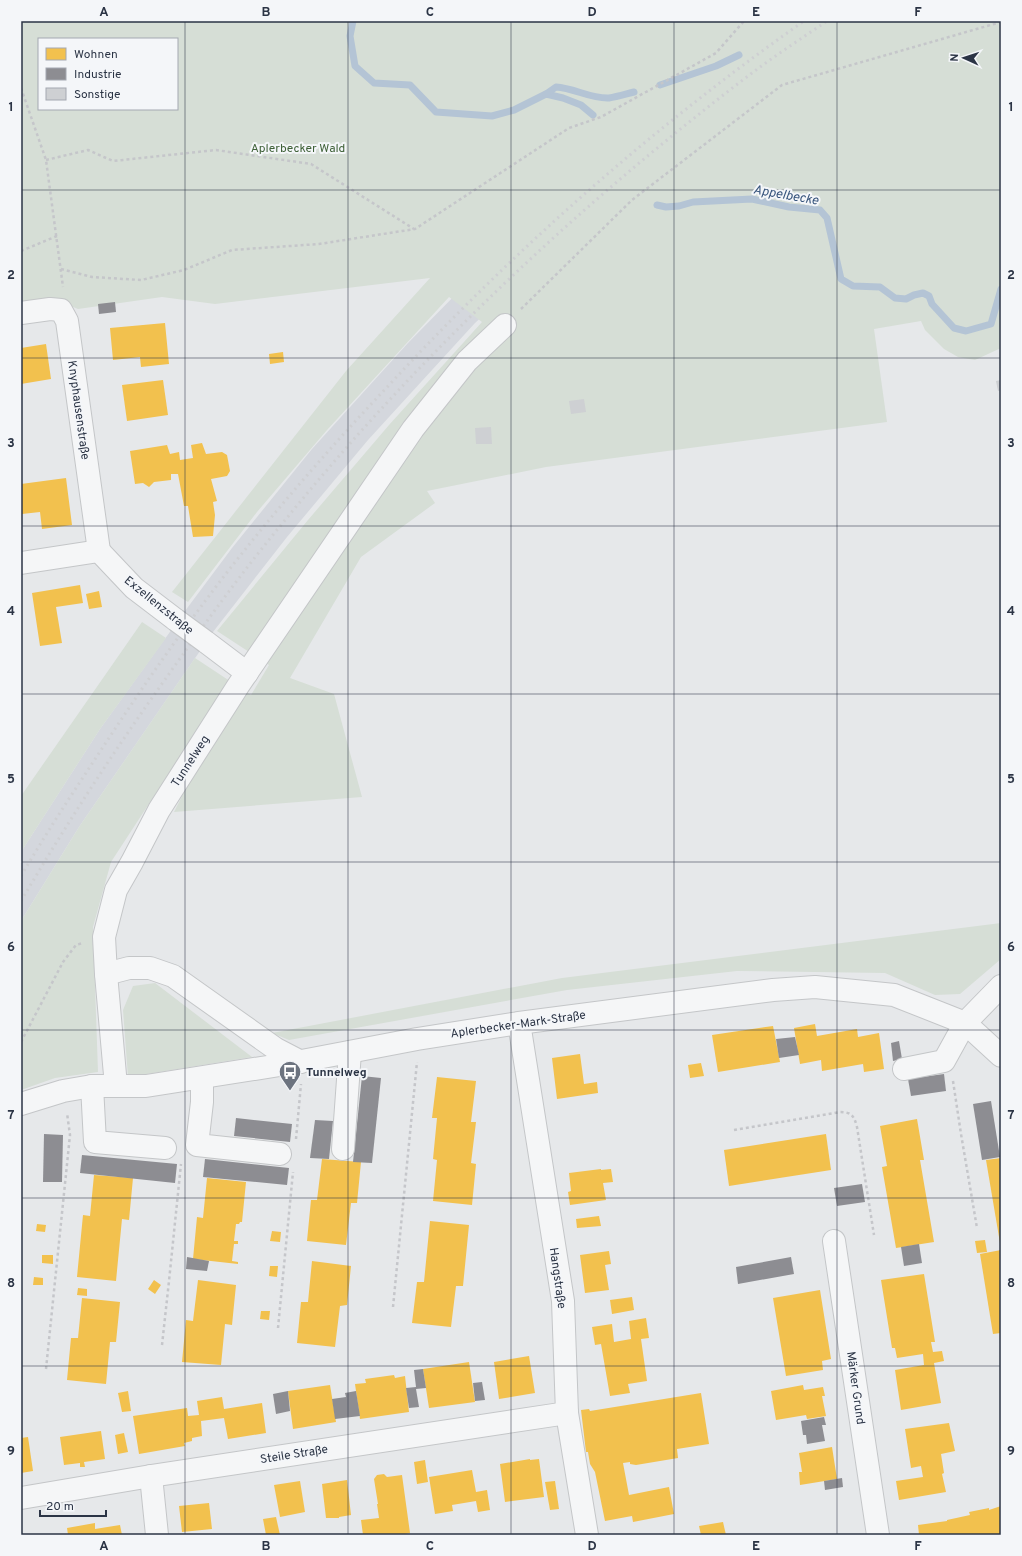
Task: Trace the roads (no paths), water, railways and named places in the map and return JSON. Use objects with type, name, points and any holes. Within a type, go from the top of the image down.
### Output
[{"type":"street","name":"Knyphausenstraße","points":[[21,313],[50,309],[61,310],[67,321],[99,551]]},
{"type":"street","name":"Tunnelweg","points":[[116,1086],[104,937],[116,890],[159,810],[247,673],[413,429],[467,361],[505,325]]},
{"type":"street","points":[[21,563],[99,551]]},
{"type":"street","name":"Exzellenzstraße","points":[[99,551],[134,588],[247,673]]},
{"type":"street","points":[[106,974],[128,968],[150,968],[173,976],[276,1049],[301,1062]]},
{"type":"street","points":[[904,1068],[944,1061],[965,1023],[1001,986]]},
{"type":"street","name":"Aplerbecker-Mark-Straße","points":[[21,1104],[63,1091],[92,1086],[146,1086],[202,1078],[301,1062],[417,1039],[519,1023],[773,990],[815,987],[894,995],[965,1023],[1001,1056]]},
{"type":"street","name":"Hangstraße","points":[[519,1023],[563,1301],[566,1413],[587,1535]]},
{"type":"street","points":[[343,1149],[350,1052]]},
{"type":"street","points":[[202,1078],[202,1102],[197,1145],[290,1153]]},
{"type":"street","points":[[92,1086],[95,1142],[173,1153]]},
{"type":"street","name":"Märker Grund","points":[[834,1241],[878,1535]]},
{"type":"street","name":"Steile Straße","points":[[21,1498],[151,1476],[566,1413]]},
{"type":"street","points":[[151,1476],[157,1535]]},
{"type":"waterway","name":"Appelbecke","points":[[353,21],[350,36],[355,66],[374,83],[410,85],[436,112],[492,116],[514,110],[546,94],[563,98],[581,105],[593,115]]},
{"type":"waterway","points":[[660,85],[716,66],[739,55]]},
{"type":"waterway","points":[[546,94],[556,87],[602,98],[612,98],[634,92]]},
{"type":"waterway","name":"Appelbecke","points":[[657,205],[666,207],[679,206],[693,202],[752,199],[789,207],[820,210],[827,218],[841,279],[853,286],[880,287],[895,298],[906,299],[923,293],[929,296],[932,304],[954,328],[966,331],[991,324],[1001,289]]},
{"type":"railway","points":[[21,876],[111,735],[182,632],[219,582],[266,524],[365,411],[437,334],[486,285],[587,192],[693,103],[804,21]]},
{"type":"railway","points":[[21,901],[105,766],[221,602],[286,519],[338,457],[392,397],[506,282],[565,227],[626,174],[752,73],[827,21]]},
{"type":"place","name":"Tunnelweg","points":[[290,1092]]},
{"type":"park label","name":"Aplerbecker Wald","points":[[298,148]]}]
